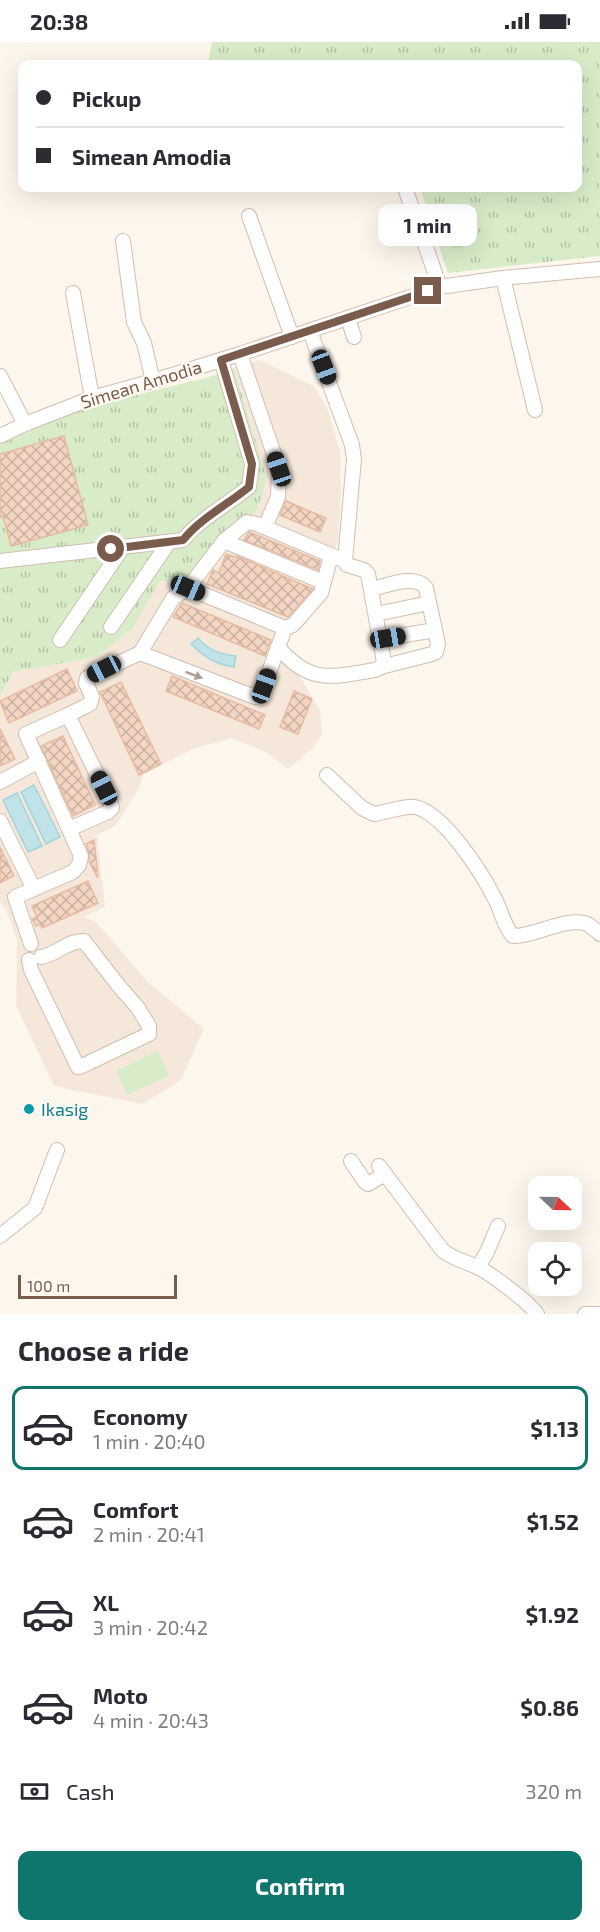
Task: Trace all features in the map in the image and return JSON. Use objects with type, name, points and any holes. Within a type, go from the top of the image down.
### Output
[{"type":"street","points":[[406,192],[440,287]]},
{"type":"street","points":[[249,216],[292,337]]},
{"type":"street","points":[[123,241],[134,322],[144,343],[153,381]]},
{"type":"street","name":"Simean Amodia","points":[[0,436],[92,398],[240,354],[440,287],[503,278],[600,269]]},
{"type":"street","points":[[503,278],[535,410]]},
{"type":"street","points":[[73,293],[92,398]]},
{"type":"street","points":[[348,318],[354,337]]},
{"type":"street","points":[[188,588],[285,628],[293,625],[321,593],[323,582],[338,558],[354,459],[352,445],[310,330]]},
{"type":"street","points":[[240,354],[279,469],[280,483],[270,493],[261,525]]},
{"type":"street","points":[[0,561],[183,540],[195,526],[249,487],[252,464],[221,360]]},
{"type":"street","points":[[0,376],[25,424]]},
{"type":"street","points":[[35,959],[48,956],[75,941],[84,941],[138,1008],[149,1026],[149,1034],[78,1066],[31,970],[35,959],[40,947],[31,944],[15,897],[73,872],[79,866],[81,856],[26,734],[90,704],[92,697],[86,683],[87,678],[140,653],[173,598],[188,588],[224,541],[243,524],[247,522],[261,525],[338,558],[347,565],[368,574],[381,639],[384,662],[381,667]]},
{"type":"street","points":[[224,541],[323,582]]},
{"type":"street","points":[[111,627],[169,542]]},
{"type":"street","points":[[60,640],[123,547]]},
{"type":"street","points":[[278,647],[292,663],[328,677],[375,670],[436,652],[438,644],[423,583],[415,580],[372,589]]},
{"type":"street","points":[[376,614],[429,603]]},
{"type":"street","points":[[140,653],[255,697],[264,686],[285,628]]},
{"type":"street","points":[[381,639],[435,630]]},
{"type":"street","points":[[272,664],[292,663]]},
{"type":"street","points":[[68,715],[112,808],[108,812],[69,829]]},
{"type":"street","points":[[0,782],[39,761]]},
{"type":"street","points":[[327,775],[362,808],[374,814],[412,806],[427,811],[453,834],[496,899],[507,929],[513,936],[523,936],[569,923],[585,923],[600,934]]},
{"type":"street","points":[[0,821],[34,889]]},
{"type":"street","points":[[0,1236],[35,1208],[57,1150]]},
{"type":"street","points":[[351,1161],[368,1184],[382,1170],[443,1251],[457,1261],[478,1268],[521,1299],[537,1314]]},
{"type":"street","points":[[478,1268],[498,1226]]},
{"type":"street","points":[[585,1314],[600,1314]]},
{"type":"shaded area","points":[[259,360],[314,386],[329,413],[340,452],[341,496],[338,538],[325,595],[289,638],[286,652],[320,711],[322,734],[313,748],[288,769],[266,752],[232,738],[192,749],[143,775],[138,790],[115,826],[97,835],[105,907],[84,917],[96,922],[147,981],[204,1029],[180,1081],[142,1104],[54,1086],[16,1005],[17,940],[6,909],[0,902],[0,696],[13,672],[97,657],[133,628],[160,581],[178,582],[214,550],[242,516],[254,433],[234,368]]},
{"type":"green space","points":[[212,42],[600,42],[600,256],[448,273],[421,192],[582,192],[582,60],[209,60]]},
{"type":"green space","points":[[234,368],[266,475],[263,493],[255,513],[242,516],[188,578],[178,582],[160,581],[133,628],[97,657],[13,672],[0,696],[0,445],[72,411],[209,377]]},
{"type":"green space","points":[[158,1051],[169,1076],[127,1095],[116,1071]]},
{"type":"water","points":[[198,638],[215,651],[236,656],[234,667],[215,662],[201,653],[191,644]]},
{"type":"water","points":[[34,785],[60,837],[46,844],[21,792]]},
{"type":"water","points":[[17,793],[42,846],[28,852],[3,800]]},
{"type":"building","points":[[64,436],[88,525],[11,546],[3,516],[0,517],[0,454]]},
{"type":"building","points":[[286,501],[326,518],[320,532],[280,515]]},
{"type":"building","points":[[249,532],[320,561],[318,570],[244,540]]},
{"type":"building","points":[[226,554],[237,558],[237,556],[313,589],[288,617],[207,584],[213,570],[219,573]]},
{"type":"building","points":[[182,603],[271,640],[265,656],[173,617]]},
{"type":"building","points":[[67,669],[77,691],[9,723],[0,701]]},
{"type":"building","points":[[172,676],[265,715],[259,729],[166,691]]},
{"type":"building","points":[[121,682],[161,764],[139,775],[100,692]]},
{"type":"building","points":[[294,691],[312,699],[298,734],[280,727]]},
{"type":"building","points":[[0,729],[15,759],[0,766]]},
{"type":"building","points":[[63,736],[95,805],[73,816],[41,746]]},
{"type":"building","points":[[94,840],[97,877],[89,861],[86,844]]},
{"type":"building","points":[[0,847],[14,876],[0,883]]},
{"type":"building","points":[[88,881],[98,903],[42,928],[40,924],[36,926],[32,919],[37,917],[32,906]]},
{"type":"place","name":"Ikasig","points":[[29,1109]]},
{"type":"route","points":[[111,549],[183,540],[195,526],[249,487],[252,464],[221,360],[428,291]]}]
